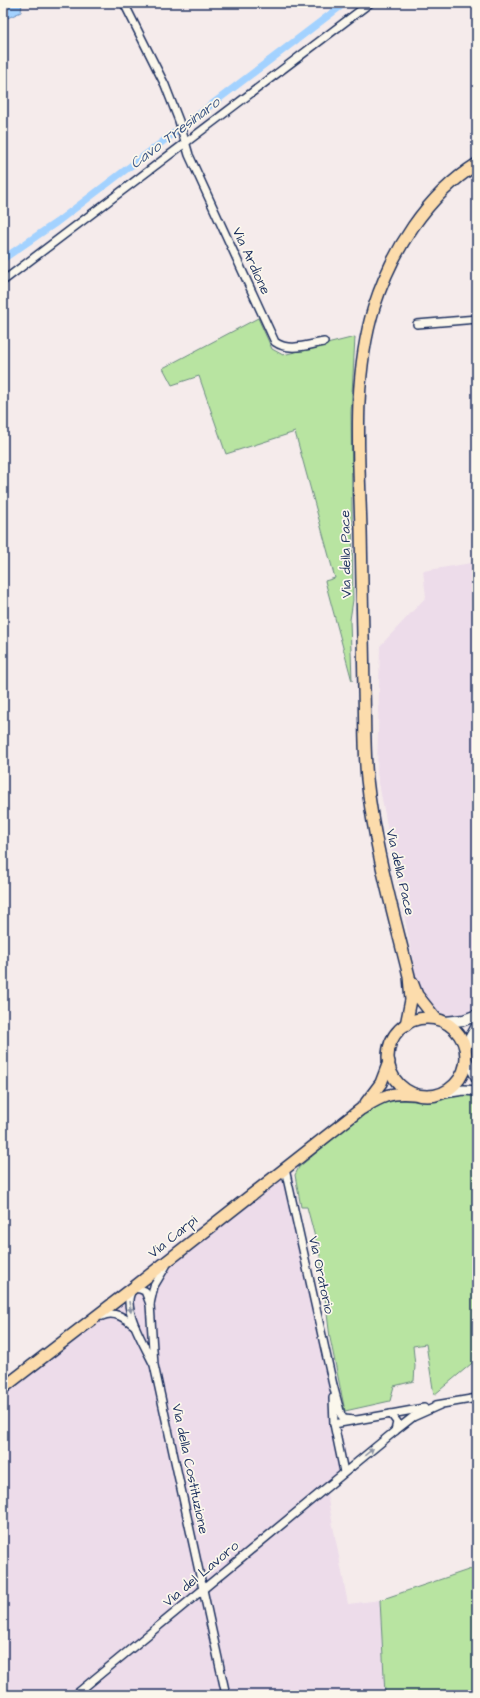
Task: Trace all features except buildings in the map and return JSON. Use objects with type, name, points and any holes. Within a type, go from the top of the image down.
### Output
[{"type":"main road","name":"Via della Pace","points":[[406,1025],[411,1000],[409,976],[375,830],[366,776],[359,466],[360,392],[370,322],[383,282],[393,258],[405,238],[436,198],[456,179],[477,164]]},
{"type":"main road","name":"Via della Pace","points":[[409,976],[417,994],[440,1021]]},
{"type":"main road","points":[[406,1025],[421,1019],[440,1021],[464,1020],[477,1015]]},
{"type":"main road","points":[[440,1021],[458,1033],[466,1053]]},
{"type":"main road","name":"Via Carpi","points":[[361,1109],[381,1082],[389,1062],[392,1041],[406,1025]]},
{"type":"main road","points":[[444,1092],[452,1088],[462,1074],[466,1053],[477,1026]]},
{"type":"main road","points":[[389,1062],[390,1069],[397,1081],[401,1086],[413,1094]]},
{"type":"main road","name":"Via Carpi","points":[[3,1388],[171,1259],[209,1227],[361,1109],[385,1095],[398,1093],[434,1096],[444,1092]]},
{"type":"street","name":"Via Ardione","points":[[124,3],[165,85],[179,121],[189,155],[274,342],[289,348],[324,342]]},
{"type":"street","points":[[3,281],[185,141],[370,3]]},
{"type":"street","points":[[417,324],[477,318]]},
{"type":"street","points":[[466,1053],[477,1079]]},
{"type":"street","points":[[444,1092],[464,1090],[477,1091]]},
{"type":"street","name":"Via Oratorio","points":[[285,1169],[333,1386],[341,1415],[344,1419],[355,1420]]},
{"type":"street","name":"Via della Costituzione","points":[[171,1259],[160,1274],[154,1286],[150,1304],[154,1365],[226,1695]]},
{"type":"street","points":[[133,1288],[144,1291],[150,1304]]},
{"type":"street","name":"Via della Costituzione","points":[[133,1288],[129,1302],[135,1326],[154,1365]]},
{"type":"street","points":[[85,1324],[108,1313],[112,1313],[123,1317],[135,1326]]},
{"type":"street","name":"Via Oratorio","points":[[333,1386],[334,1424],[344,1472]]},
{"type":"street","points":[[334,1424],[477,1398]]},
{"type":"street","points":[[344,1472],[413,1418],[440,1405]]},
{"type":"street","points":[[391,1414],[397,1422],[395,1432]]},
{"type":"street","name":"Via del Lavoro","points":[[74,1695],[344,1472]]},
{"type":"shaded area","points":[[477,562],[477,1011],[466,1016],[448,1018],[430,1005],[417,982],[377,773],[380,646],[426,597],[423,571]]},
{"type":"shaded area","points":[[289,1157],[349,1471],[326,1489],[348,1604],[380,1600],[385,1695],[3,1695],[3,1382]]},
{"type":"green space","points":[[258,318],[272,349],[283,355],[355,337],[351,412],[353,600],[350,620],[352,681],[325,581],[335,578],[295,432],[226,454],[199,376],[172,385],[163,368]]},
{"type":"green space","points":[[463,1094],[477,1095],[477,1359],[434,1395],[426,1344],[413,1346],[415,1366],[414,1381],[394,1386],[390,1401],[345,1411],[330,1338],[320,1256],[307,1207],[301,1207],[295,1175],[299,1167],[365,1113],[381,1104],[398,1100],[432,1102]]},
{"type":"green space","points":[[477,1567],[477,1695],[385,1695],[380,1600]]},
{"type":"water","points":[[3,3],[22,3],[21,12],[3,20]]},
{"type":"waterway","name":"Cavo Tresinaro","points":[[3,259],[57,222],[345,3]]}]
